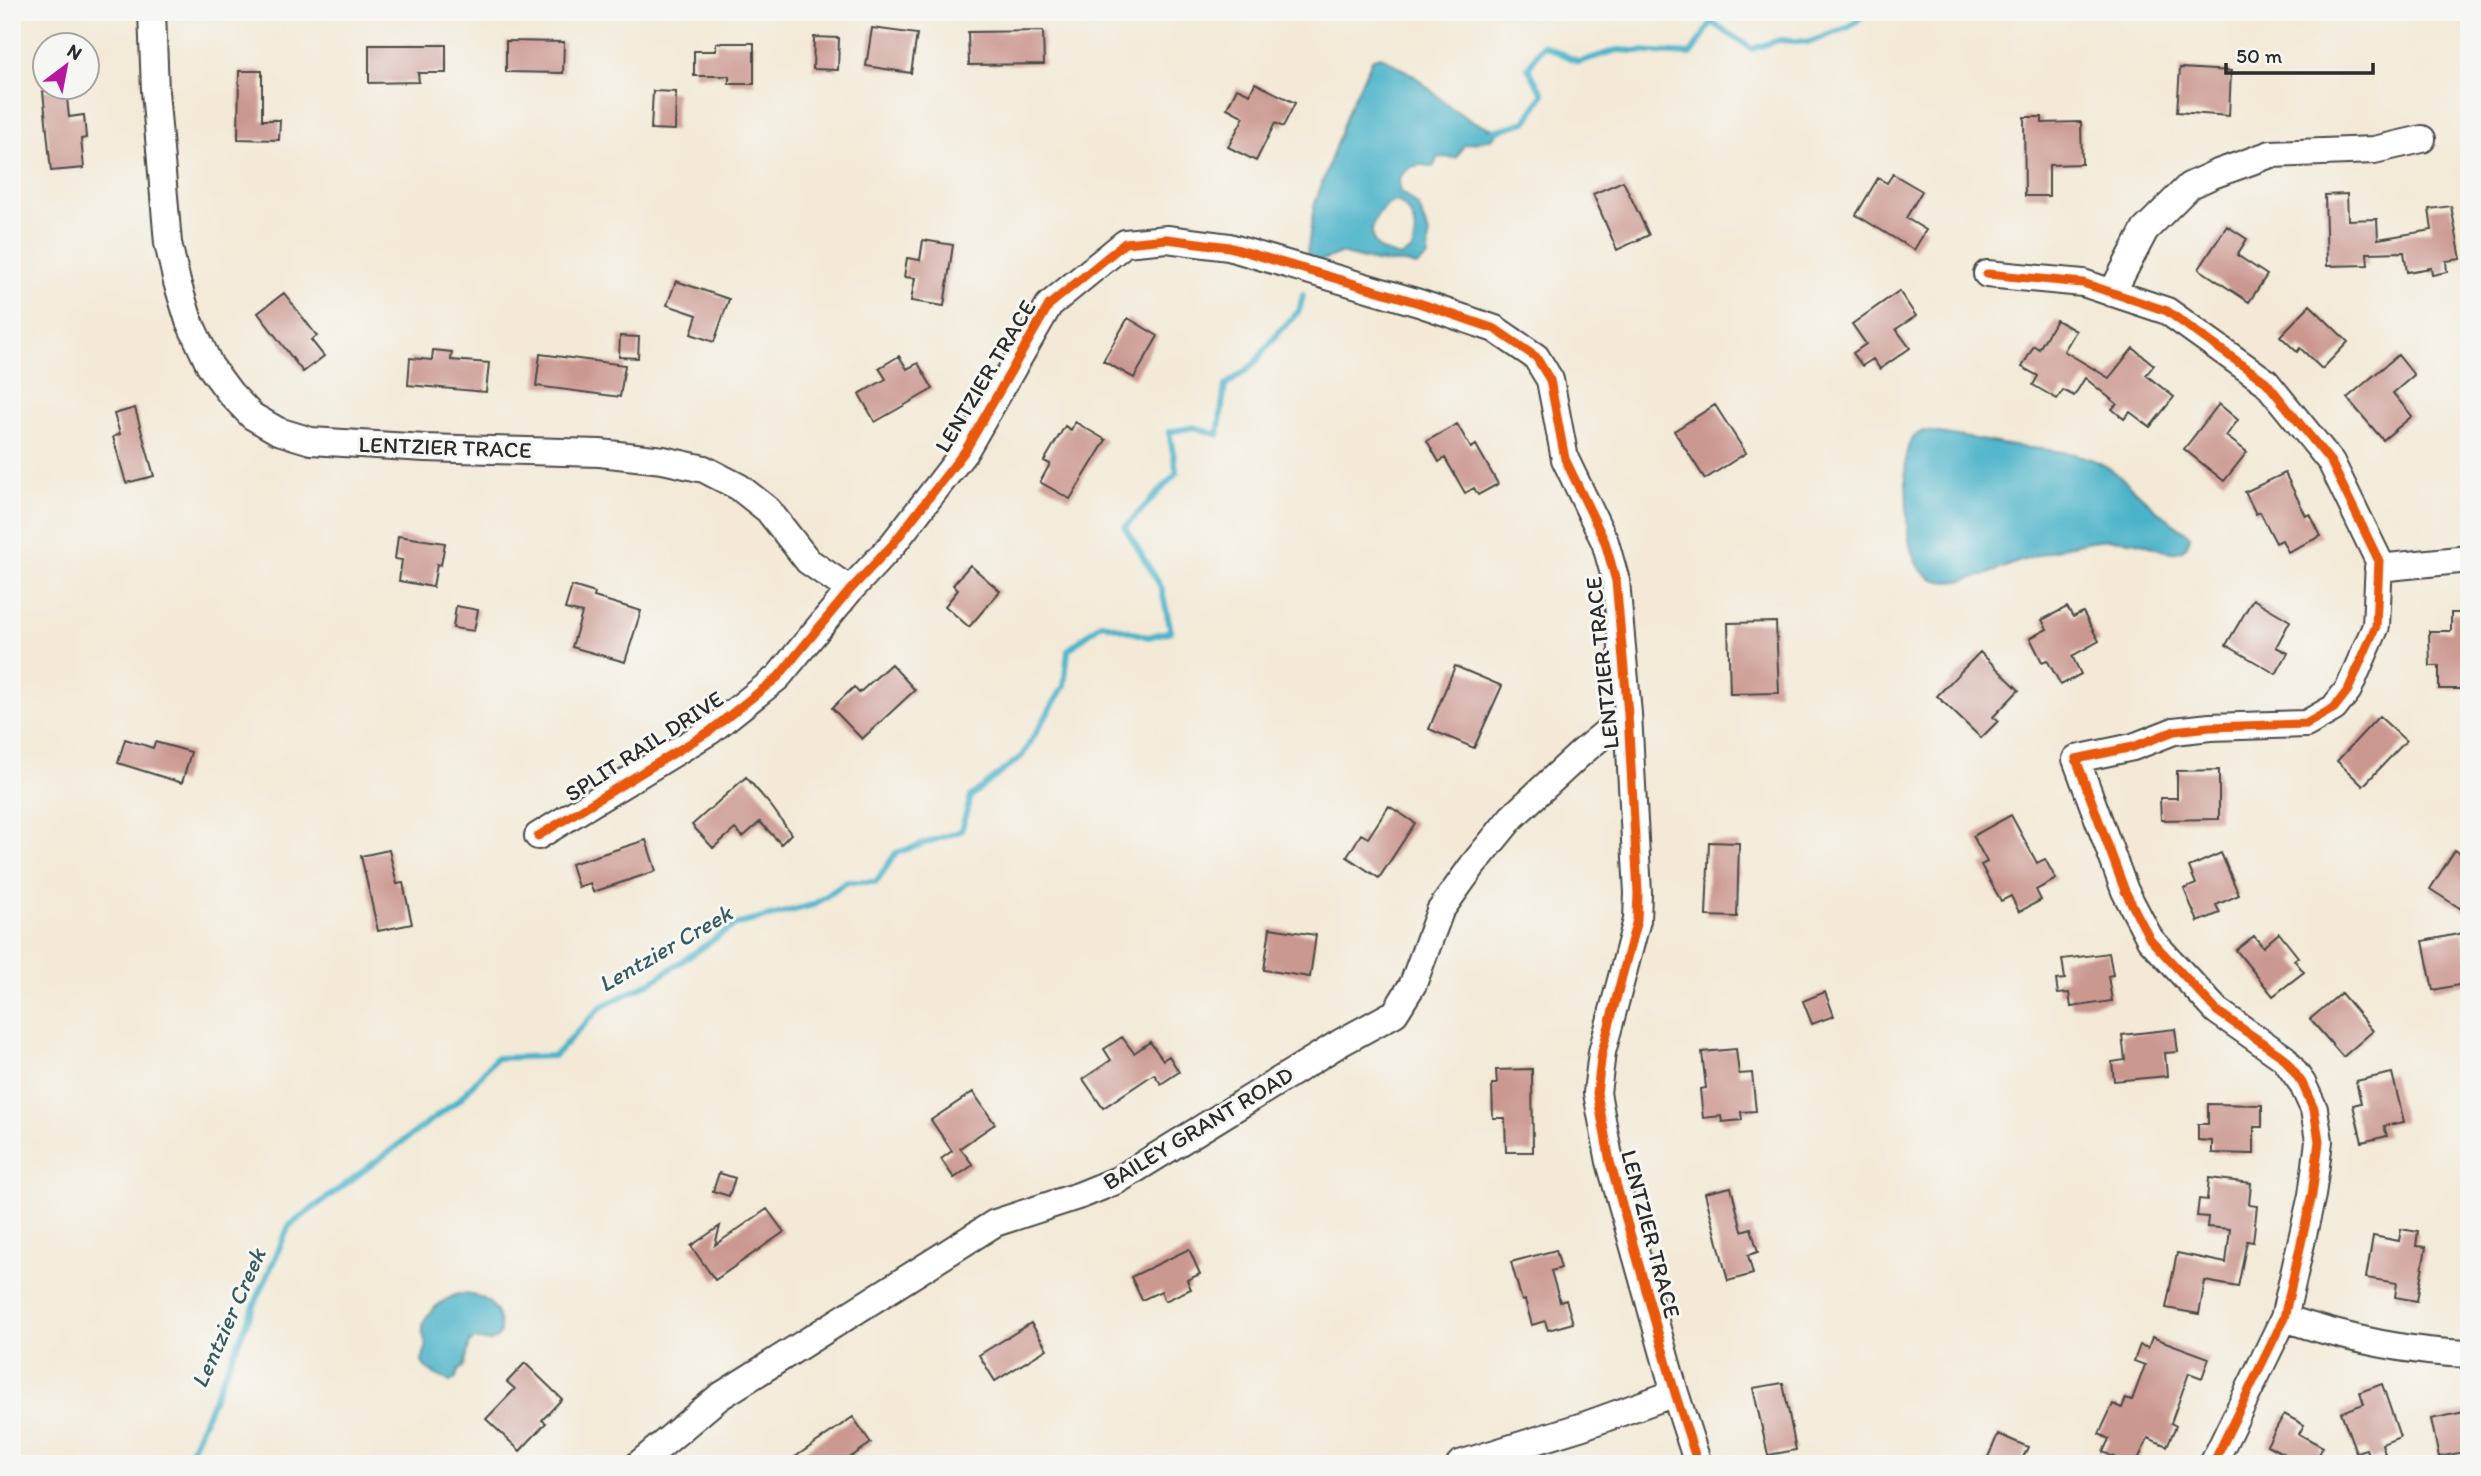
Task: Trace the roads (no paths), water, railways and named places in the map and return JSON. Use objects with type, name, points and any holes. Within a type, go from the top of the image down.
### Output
[{"type":"street","name":"LENTZIER TRACE","points":[[152,12],[155,91],[168,243],[177,282],[189,321],[210,366],[252,416],[278,431],[311,441],[425,448],[600,453],[663,460],[704,469],[739,487],[768,510],[808,561],[850,590],[893,544],[965,451],[1049,305],[1125,243],[1167,239],[1229,247],[1419,303],[1495,329],[1536,356],[1550,380],[1565,459],[1605,542],[1616,581],[1628,714],[1638,893],[1637,920],[1602,1052],[1597,1093],[1610,1162],[1675,1393],[1698,1464]]},
{"type":"street","points":[[2112,293],[2145,230],[2189,186],[2271,154],[2374,150],[2423,139]]},
{"type":"street","points":[[1987,274],[2082,283],[2167,311],[2266,382],[2331,462],[2379,561],[2376,626],[2348,690],[2334,708],[2306,724],[2174,730],[2133,747],[2076,759],[2125,891],[2150,939],[2217,1011],[2284,1058],[2302,1083],[2314,1109],[2319,1141],[2314,1185],[2284,1318],[2213,1464]]},
{"type":"street","points":[[2378,568],[2469,559]]},
{"type":"street","name":"SPLIT RAIL DRIVE","points":[[538,836],[720,723],[778,677],[850,590]]},
{"type":"street","name":"BAILEY GRANT ROAD","points":[[639,1464],[719,1397],[995,1223],[1118,1180],[1340,1043],[1395,1013],[1413,984],[1440,911],[1473,865],[1512,817],[1628,714]]},
{"type":"street","points":[[2284,1318],[2334,1335],[2408,1349],[2469,1354]]},
{"type":"street","points":[[1460,1464],[1583,1426],[1675,1393]]},
{"type":"water","points":[[1381,56],[1413,75],[1470,120],[1498,131],[1492,139],[1464,145],[1456,158],[1439,157],[1433,167],[1414,166],[1399,178],[1400,191],[1419,207],[1429,235],[1428,257],[1416,266],[1376,262],[1340,253],[1316,263],[1306,260],[1314,206],[1349,108],[1373,58]],"holes":[[[1397,201],[1408,211],[1415,228],[1412,250],[1401,257],[1378,248],[1372,232],[1380,212]]]},
{"type":"water","points":[[1923,431],[2067,453],[2098,462],[2123,479],[2160,513],[2187,533],[2190,536],[2187,545],[2182,550],[2168,552],[2132,541],[2091,541],[2053,550],[1962,581],[1946,582],[1932,578],[1920,569],[1912,552],[1908,526],[1905,467],[1907,452],[1912,440]]},
{"type":"water","points":[[458,1294],[483,1298],[489,1302],[500,1323],[500,1332],[498,1337],[489,1342],[474,1339],[470,1342],[464,1366],[450,1382],[425,1367],[422,1362],[426,1346],[423,1326],[434,1309]]},
{"type":"waterway","name":"Lentzier Creek","points":[[1491,132],[1526,122],[1543,94],[1528,68],[1543,45],[1579,62],[1617,50],[1691,54],[1712,22],[1752,49],[1779,40],[1810,42],[1849,27],[1868,12]]},
{"type":"waterway","name":"Lentzier Creek","points":[[185,1464],[289,1226],[460,1099],[496,1058],[554,1056],[601,1007],[653,981],[735,925],[813,905],[847,882],[876,882],[896,853],[961,831],[971,796],[1022,756],[1064,686],[1068,650],[1102,623],[1148,637],[1171,631],[1161,587],[1125,527],[1177,473],[1169,432],[1194,427],[1218,435],[1225,386],[1253,365],[1299,311],[1303,295]]}]
